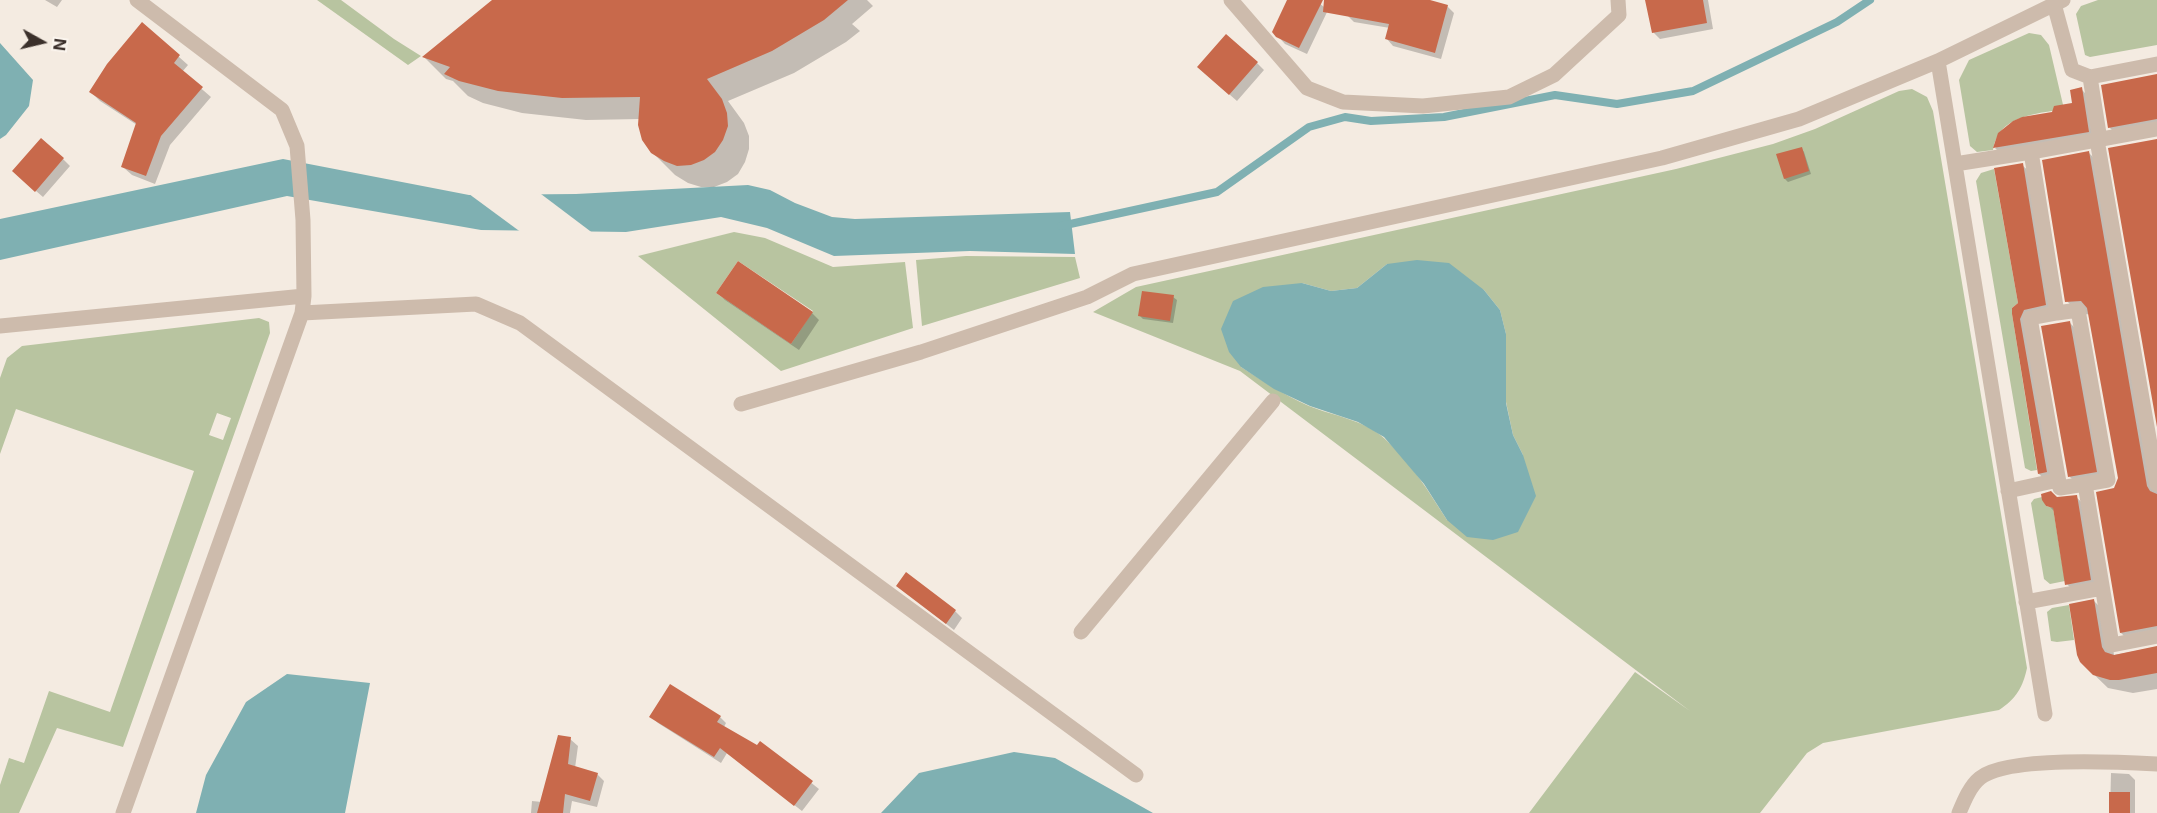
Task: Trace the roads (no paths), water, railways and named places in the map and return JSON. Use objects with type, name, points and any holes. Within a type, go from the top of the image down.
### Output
[{"type":"street","points":[[123,813],[302,314],[304,296],[303,220],[297,146],[282,110],[137,0]]},
{"type":"street","points":[[1231,0],[1307,88],[1343,102],[1423,106],[1509,97],[1554,75],[1619,15],[1618,0]]},
{"type":"street","points":[[741,404],[932,348],[1087,297],[1133,274],[1662,158],[1788,122],[1938,61],[2059,2],[2072,70],[2090,77],[2157,64]]},
{"type":"street","points":[[1938,61],[2044,714]]},
{"type":"street","points":[[2090,77],[2098,140],[2157,484]]},
{"type":"street","points":[[1955,164],[2157,129]]},
{"type":"street","points":[[2031,152],[2057,313]]},
{"type":"street","points":[[0,326],[304,296]]},
{"type":"street","points":[[302,314],[476,304],[520,322],[1136,775]]},
{"type":"street","points":[[2078,309],[2108,480],[2060,488],[2030,318],[2057,313],[2078,309]]},
{"type":"street","points":[[1082,632],[1273,401]]},
{"type":"street","points":[[2008,491],[2058,480]]},
{"type":"street","points":[[2085,484],[2112,645],[2157,636]]},
{"type":"street","points":[[2026,602],[2102,588]]},
{"type":"street","points":[[1959,813],[1965,799],[1980,778],[1998,768],[2083,761],[2157,764]]},
{"type":"water","points":[[0,43],[33,80],[29,106],[6,135],[0,139]]},
{"type":"water","points":[[283,159],[469,195],[576,194],[748,185],[770,190],[795,203],[832,217],[855,219],[1070,212],[1075,254],[970,251],[834,256],[767,228],[721,217],[626,232],[481,230],[287,196],[0,260],[0,219]]},
{"type":"water","points":[[1417,260],[1449,263],[1484,290],[1500,310],[1506,334],[1506,403],[1513,435],[1523,455],[1536,496],[1518,532],[1493,540],[1467,537],[1447,520],[1424,484],[1384,437],[1358,422],[1310,406],[1274,389],[1241,367],[1229,352],[1221,329],[1233,301],[1263,287],[1302,283],[1331,291],[1357,288],[1387,264]]},
{"type":"water","points":[[287,674],[370,683],[345,813],[196,813],[206,775],[246,702]]},
{"type":"water","points":[[1014,752],[1055,758],[1153,813],[881,813],[919,773]]},
{"type":"waterway","points":[[1061,226],[1217,192],[1309,127],[1345,117],[1371,121],[1444,117],[1555,95],[1617,104],[1693,91],[1837,22],[1870,0]]}]
